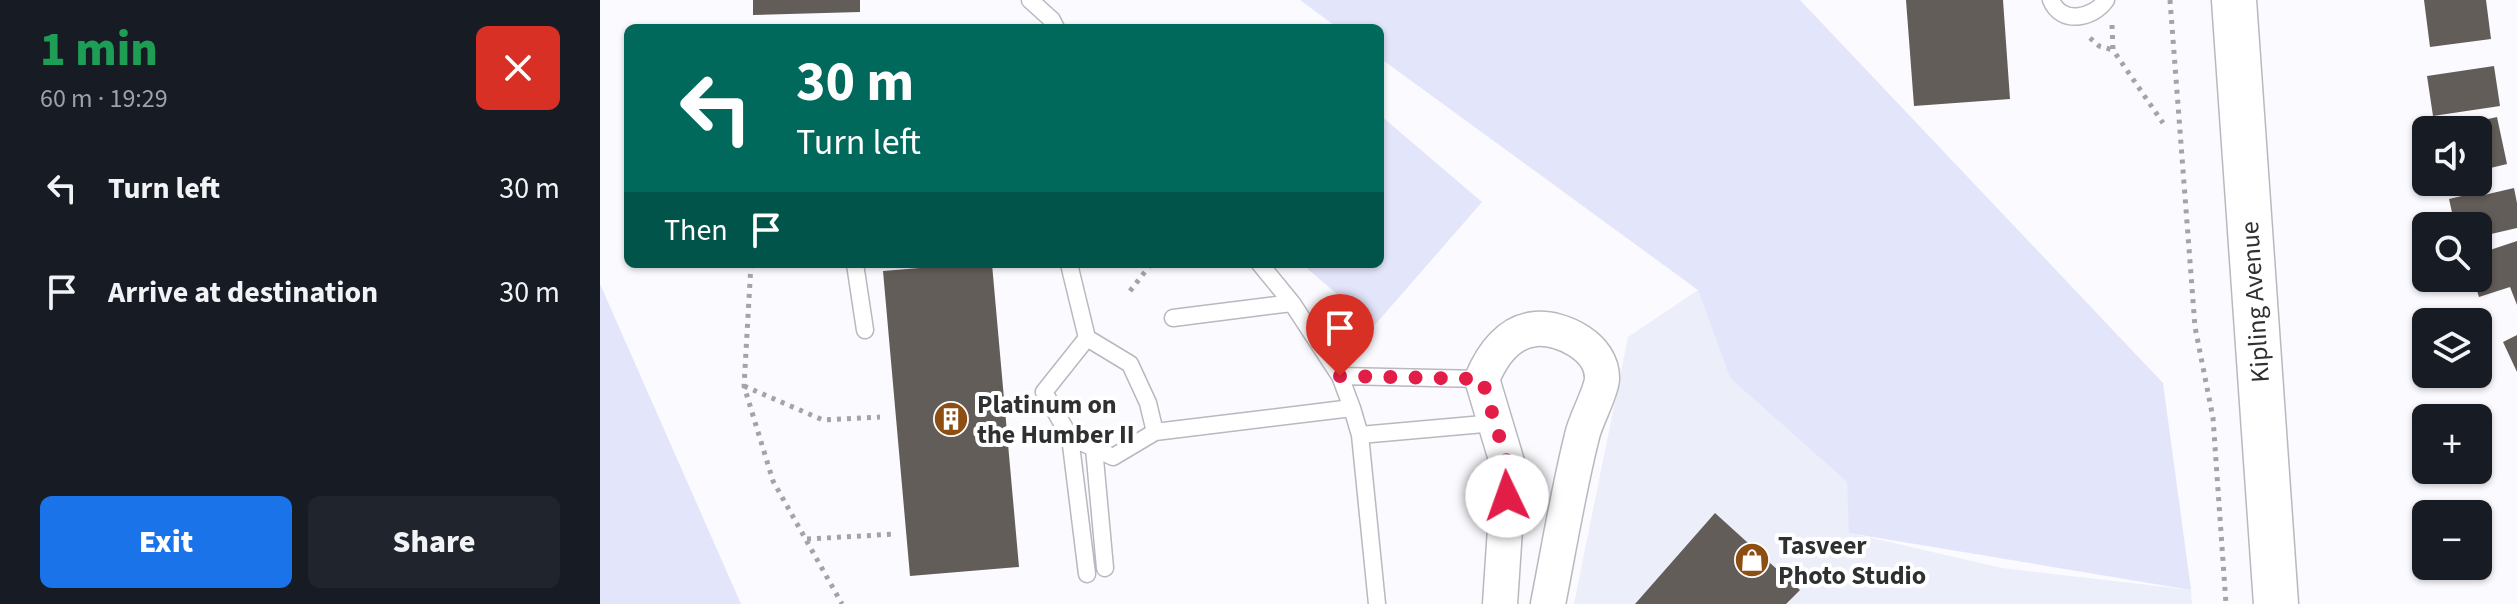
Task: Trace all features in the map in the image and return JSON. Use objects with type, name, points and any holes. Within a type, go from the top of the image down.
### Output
[{"type":"main road","name":"Kipling Avenue","points":[[2234,0],[2276,604]]},
{"type":"street","points":[[1500,604],[1509,469],[1482,379],[1491,358],[1521,330],[1552,328],[1582,343],[1597,360],[1602,379],[1582,434],[1548,604]]},
{"type":"lane","points":[[1030,0],[1054,24]]},
{"type":"lane","points":[[2051,0],[2054,7],[2067,16],[2087,16],[2108,7]]},
{"type":"lane","points":[[856,268],[865,330]]},
{"type":"lane","points":[[1070,268],[1087,338],[1130,364],[1148,403],[1155,432]]},
{"type":"lane","points":[[1263,268],[1292,303],[1340,376],[1352,408],[1360,435],[1377,604]]},
{"type":"lane","points":[[1173,318],[1292,303]]},
{"type":"lane","points":[[1087,338],[1044,392],[1070,437],[1087,574]]},
{"type":"lane","points":[[1340,376],[1482,379]]},
{"type":"lane","points":[[1070,437],[1113,457],[1155,432],[1352,408]]},
{"type":"lane","points":[[1360,435],[1495,423]]},
{"type":"lane","points":[[1094,448],[1105,568]]},
{"type":"path","points":[[2170,0],[2195,327],[2213,418],[2226,604]]},
{"type":"path","points":[[2108,7],[2113,50],[2163,123]]},
{"type":"path","points":[[751,268],[744,386],[773,481],[842,604]]},
{"type":"path","points":[[1130,291],[1148,268]]},
{"type":"path","points":[[744,386],[823,420],[880,417]]},
{"type":"path","points":[[807,539],[896,534]]},
{"type":"shaded area","points":[[1300,0],[1800,0],[2163,383],[2191,590],[1849,533],[1847,482],[1730,378],[1698,290],[1384,61],[1384,24],[1333,24]]},
{"type":"shaded area","points":[[1384,118],[1482,202],[1374,326],[1307,268],[1384,268]]},
{"type":"shaded area","points":[[600,284],[741,604],[600,604]]},
{"type":"shaded area","points":[[1698,290],[1730,378],[1847,482],[1850,533],[2002,568],[2191,590],[2192,604],[1574,604],[1628,337]]},
{"type":"building","points":[[753,0],[860,0],[860,12],[753,15]]},
{"type":"building","points":[[1906,0],[2003,0],[2010,99],[1914,106]]},
{"type":"building","points":[[2424,0],[2486,0],[2491,39],[2430,47]]},
{"type":"building","points":[[2494,66],[2500,106],[2433,116],[2427,76]]},
{"type":"building","points":[[2497,117],[2507,164],[2492,168],[2492,118]]},
{"type":"building","points":[[2514,188],[2517,228],[2492,234],[2492,212],[2452,212],[2449,199],[2492,196],[2492,193]]},
{"type":"building","points":[[2517,241],[2517,305],[2510,287],[2479,297],[2477,292],[2492,292],[2492,249]]},
{"type":"building","name":"Platinum on the Humber II","points":[[992,268],[1019,567],[910,576],[883,271]]},
{"type":"building","points":[[2517,335],[2517,372],[2503,342]]},
{"type":"building","points":[[1715,513],[1800,590],[1786,604],[1635,604]]},
{"type":"place","name":"Platinum on the Humber II","points":[[951,419]]},
{"type":"place","name":"Tasveer Photo Studio","points":[[1752,560]]},
{"type":"route","points":[[1340,376],[1482,379],[1509,469],[1507,496]]}]
